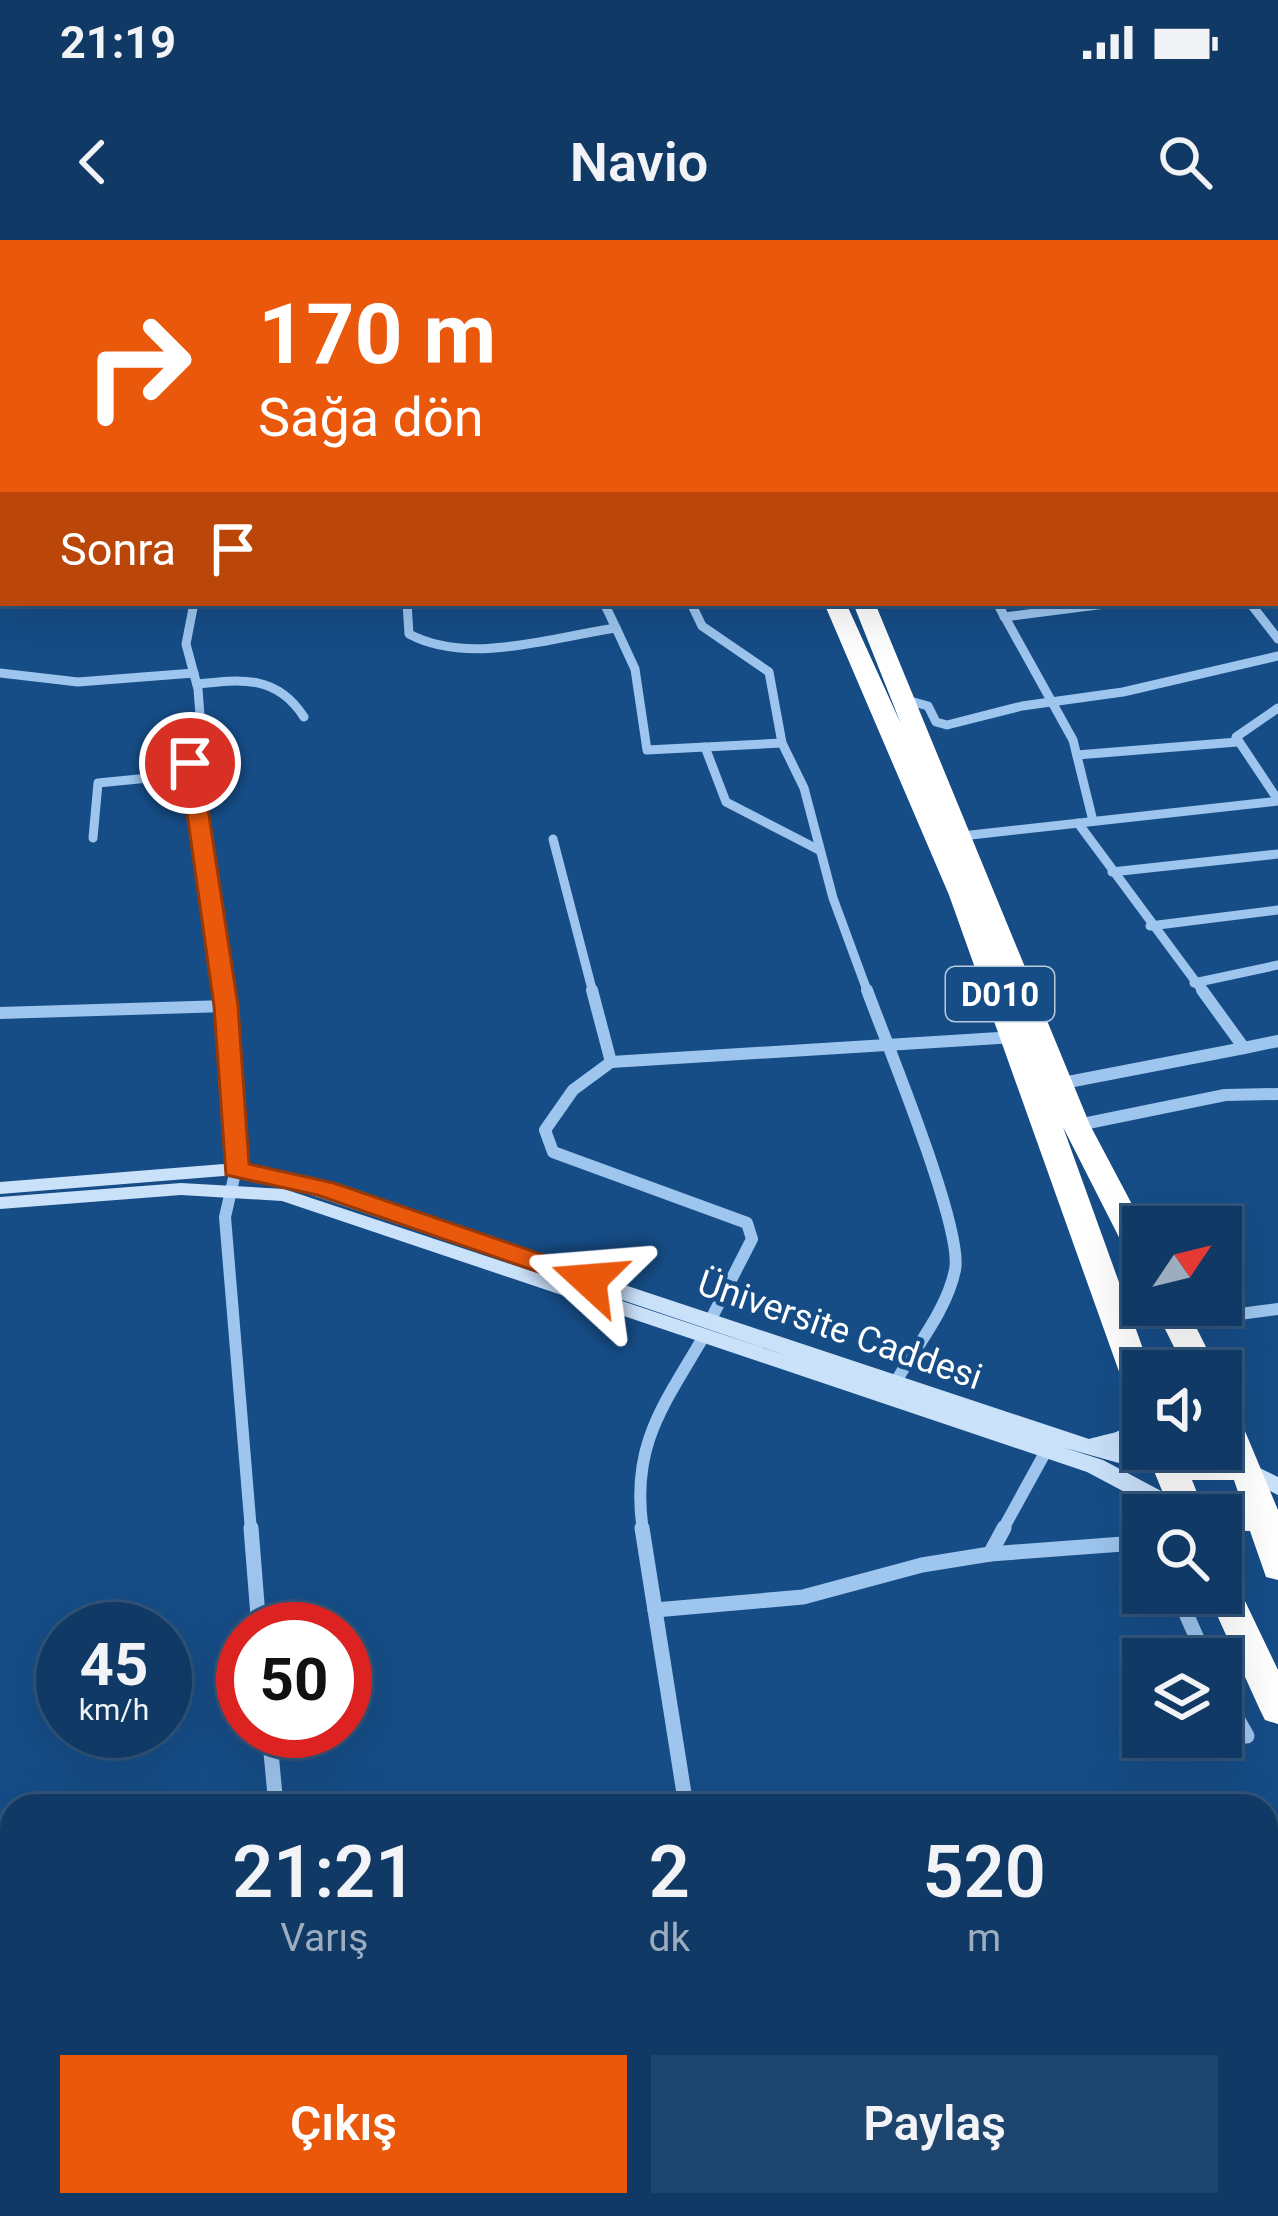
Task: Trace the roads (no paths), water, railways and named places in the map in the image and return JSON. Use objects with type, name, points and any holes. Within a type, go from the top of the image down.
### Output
[{"type":"highway","name":"D010","points":[[836,606],[877,690],[1017,1037],[1127,1350]]},
{"type":"highway","name":"D010","points":[[865,606],[1063,1083],[1076,1126],[1122,1215]]},
{"type":"highway","points":[[1242,1464],[1273,1509],[1278,1568]]},
{"type":"highway","points":[[1242,1514],[1273,1509]]},
{"type":"highway","points":[[1234,1614],[1278,1710]]},
{"type":"main road","points":[[0,1204],[181,1190],[233,1180]]},
{"type":"main road","points":[[0,1188],[233,1180],[707,1329],[1056,1446],[1148,1494]]},
{"type":"main road","name":"Üniversite Caddesi","points":[[707,1329],[895,1383],[1056,1446],[1122,1454]]},
{"type":"main road","points":[[1056,1446],[1122,1442]]},
{"type":"street","points":[[193,606],[186,644],[201,729],[189,774],[208,866],[226,1006],[233,1180],[225,1217],[258,1602]]},
{"type":"street","points":[[407,606],[409,634],[419,643],[462,647],[616,628]]},
{"type":"street","points":[[605,606],[635,669],[647,750],[782,743]]},
{"type":"street","points":[[692,606],[702,626],[769,672],[782,743],[804,788],[819,850],[936,1177],[957,1265],[946,1296],[895,1383]]},
{"type":"street","points":[[998,606],[1054,702],[1077,755],[1093,821]]},
{"type":"street","points":[[1004,617],[1090,606]]},
{"type":"street","points":[[1252,606],[1278,639]]},
{"type":"street","points":[[903,699],[928,706],[936,722],[947,725],[1124,692],[1278,656]]},
{"type":"street","points":[[0,673],[78,682],[260,678],[294,698],[304,717]]},
{"type":"street","points":[[962,836],[1278,800],[1236,737],[1274,714]]},
{"type":"street","points":[[1077,755],[1238,742]]},
{"type":"street","points":[[705,747],[726,802],[819,850]]},
{"type":"street","points":[[93,838],[98,783],[189,774]]},
{"type":"street","points":[[1078,823],[1244,1048]]},
{"type":"street","points":[[553,839],[611,1062]]},
{"type":"street","points":[[1112,872],[1278,854]]},
{"type":"street","points":[[1150,926],[1278,910]]},
{"type":"street","points":[[1194,983],[1278,964]]},
{"type":"street","points":[[0,1013],[226,1006]]},
{"type":"street","points":[[684,1794],[636,1487],[654,1421],[752,1239],[747,1223],[553,1152],[545,1130],[573,1090],[611,1062],[1017,1037]]},
{"type":"street","points":[[1063,1083],[1274,1042],[1278,1058]]},
{"type":"street","points":[[1076,1126],[1225,1095],[1278,1094]]},
{"type":"street","points":[[1242,1310],[1278,1309]]},
{"type":"street","points":[[990,1554],[1056,1446]]},
{"type":"street","points":[[656,1610],[803,1597],[922,1565],[990,1554],[1122,1544]]},
{"type":"street","points":[[1242,1727],[1247,1736]]},
{"type":"street","points":[[272,1758],[275,1794]]}]
